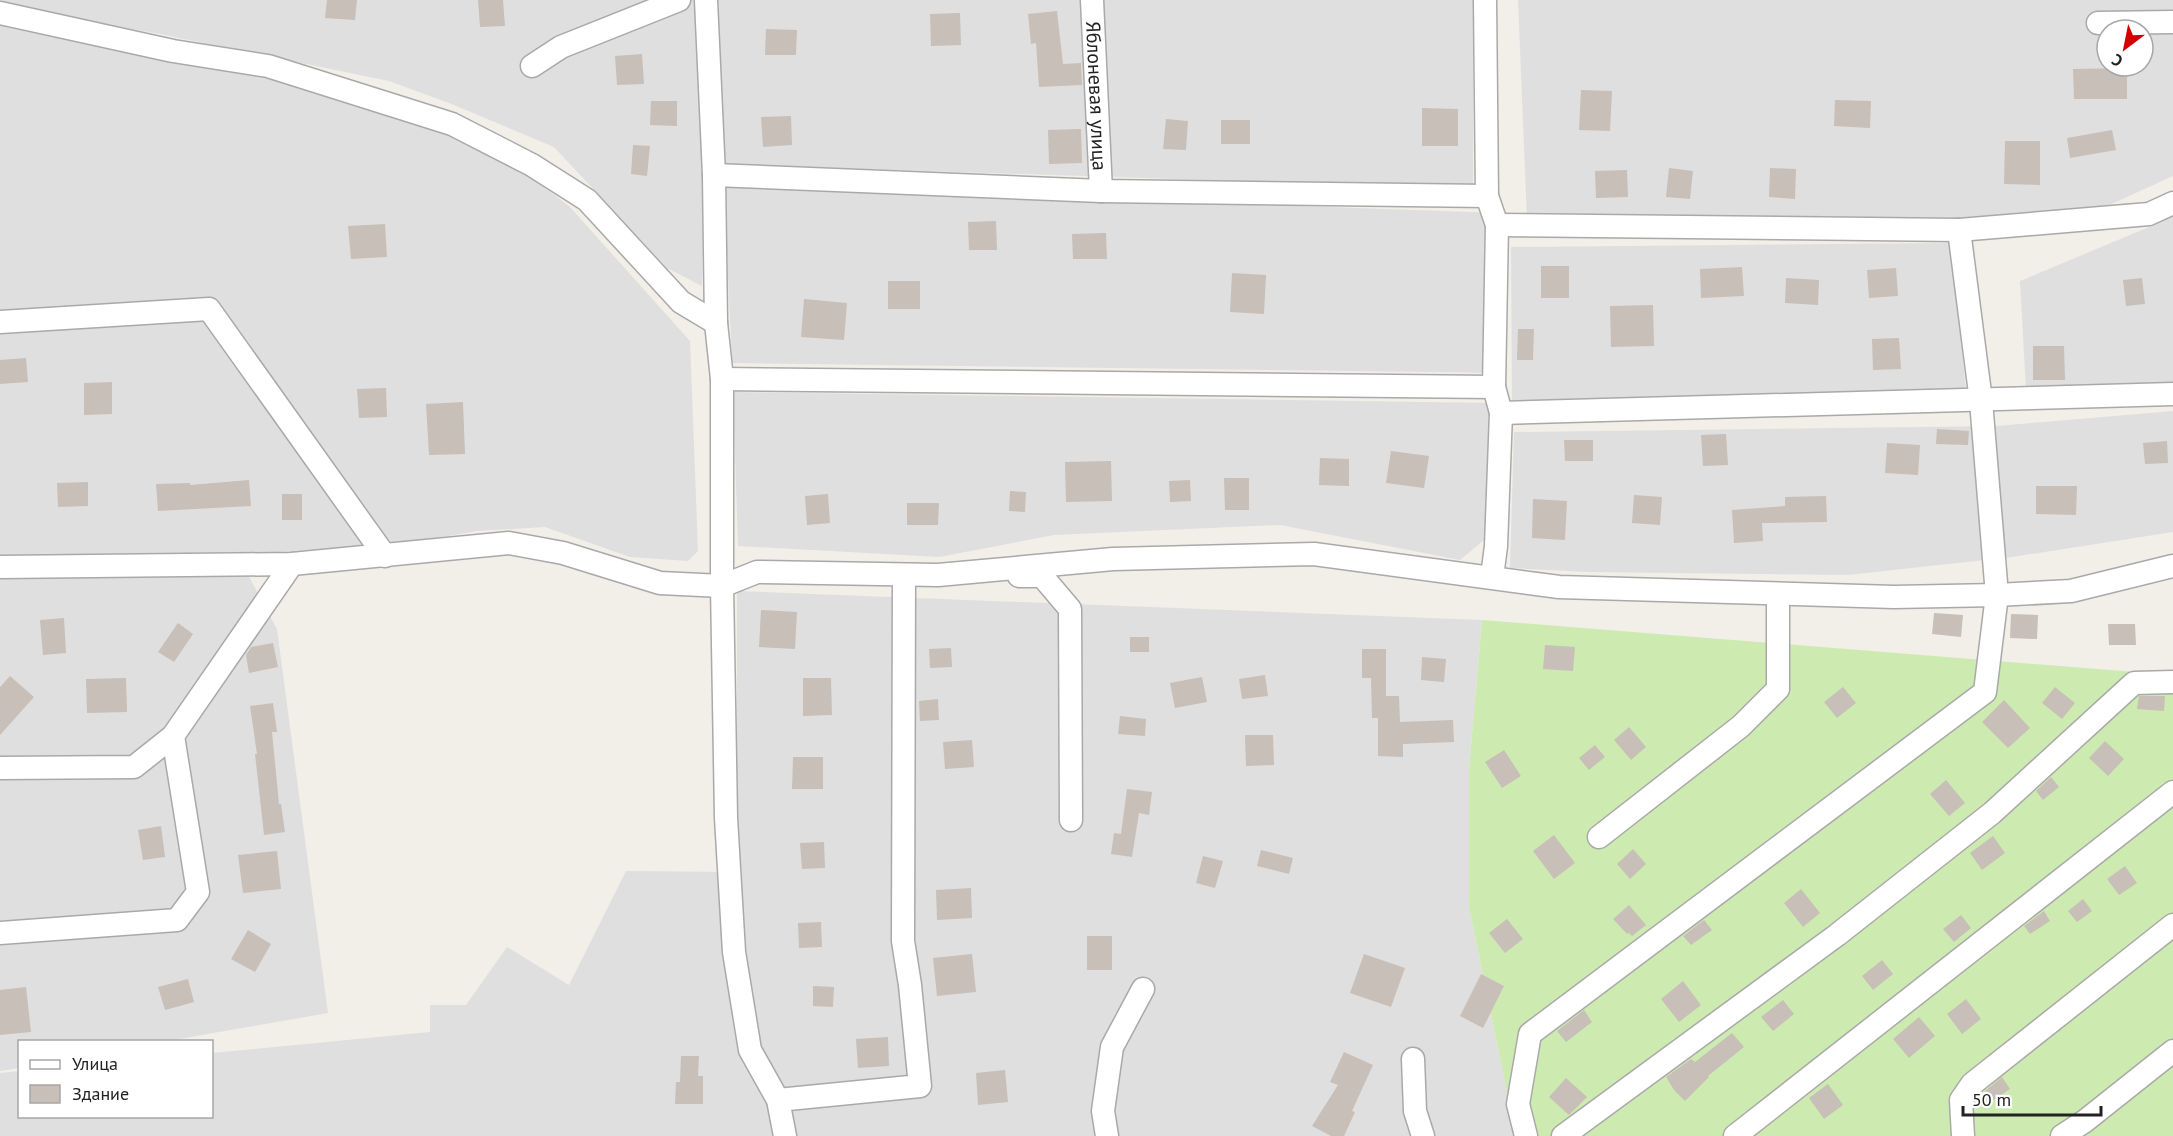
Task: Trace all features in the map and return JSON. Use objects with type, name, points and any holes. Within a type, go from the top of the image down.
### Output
[{"type":"street","points":[[532,66],[561,47],[679,0]]},
{"type":"street","points":[[706,0],[714,175],[716,323],[722,379],[722,586],[726,818],[734,952],[750,1050],[778,1100],[785,1136]]},
{"type":"street","name":"Яблоневая улица","points":[[1092,0],[1101,191]]},
{"type":"street","points":[[1485,0],[1487,196],[1497,225],[1494,387],[1501,413],[1496,546],[1492,578]]},
{"type":"street","points":[[0,13],[173,51],[268,66],[452,124],[532,165],[587,200],[681,302],[716,323]]},
{"type":"street","points":[[2155,22],[2173,22]]},
{"type":"street","points":[[714,175],[1101,191],[1487,196]]},
{"type":"street","points":[[1497,225],[1959,230],[2149,214],[2173,204]]},
{"type":"street","points":[[1526,1136],[1518,1104],[1530,1034],[1985,692],[1997,595],[1981,401],[1959,230]]},
{"type":"street","points":[[0,322],[209,309],[385,556]]},
{"type":"street","points":[[722,379],[1494,387]]},
{"type":"street","points":[[1501,413],[2173,394]]},
{"type":"street","points":[[0,567],[292,564],[509,543],[563,553],[660,583],[722,586],[758,572],[1042,576],[1070,609],[1071,820]]},
{"type":"street","points":[[939,575],[1113,559],[1314,554],[1558,587],[1894,597],[2071,591],[2173,566]]},
{"type":"street","points":[[0,768],[134,767],[173,736],[292,564]]},
{"type":"street","points":[[778,1100],[920,1086],[910,985],[903,941],[904,574]]},
{"type":"street","points":[[1599,837],[1741,726],[1778,689],[1778,594]]},
{"type":"street","points":[[1563,1136],[1837,935],[1992,813],[2134,682],[2173,682]]},
{"type":"street","points":[[0,933],[177,920],[198,892],[173,736]]},
{"type":"street","points":[[1735,1136],[2173,792]]},
{"type":"street","points":[[1963,1136],[1961,1100],[1972,1084],[2173,925]]},
{"type":"street","points":[[1107,1136],[1103,1111],[1112,1047],[1143,989]]},
{"type":"street","points":[[2062,1136],[2085,1121],[2173,1051]]},
{"type":"street","points":[[1413,1059],[1415,1111],[1423,1136]]},
{"type":"shaded area","points":[[0,0],[696,0],[703,210],[702,286],[667,268],[554,147],[449,103],[389,81],[155,33],[0,6]]},
{"type":"shaded area","points":[[715,0],[1473,0],[1473,189],[719,164]]},
{"type":"shaded area","points":[[1518,0],[2173,0],[2173,176],[2083,217],[1527,221]]},
{"type":"shaded area","points":[[0,22],[260,69],[444,126],[519,168],[570,207],[690,341],[698,551],[688,561],[630,557],[545,527],[477,531],[407,543],[265,553],[0,561]]},
{"type":"shaded area","points":[[724,186],[1500,213],[1501,373],[732,363]]},
{"type":"shaded area","points":[[2173,217],[2173,384],[2027,408],[2020,281]]},
{"type":"shaded area","points":[[1952,243],[1966,392],[1512,405],[1511,247]]},
{"type":"shaded area","points":[[733,392],[1497,403],[1495,531],[1460,560],[1280,525],[1054,535],[939,557],[738,546]]},
{"type":"shaded area","points":[[2173,411],[2173,532],[2012,557],[1848,575],[1589,572],[1510,568],[1514,432],[1997,426]]},
{"type":"shaded area","points":[[247,573],[277,629],[328,1013],[174,1040],[18,1040],[18,1068],[0,1071],[0,577]]},
{"type":"shaded area","points":[[737,591],[1482,620],[1469,769],[1469,907],[1516,1136],[0,1136],[0,1073],[18,1071],[18,1118],[213,1118],[213,1053],[430,1032],[430,1005],[466,1005],[507,947],[569,985],[626,871],[737,872]]},
{"type":"green space","points":[[1482,620],[2173,675],[2173,1136],[1516,1136],[1469,907],[1469,769]]},
{"type":"building","points":[[327,0],[357,0],[355,20],[325,18]]},
{"type":"building","points":[[478,0],[503,0],[505,26],[480,27]]},
{"type":"building","points":[[1057,11],[1063,64],[1081,63],[1082,85],[1039,87],[1036,43],[1031,44],[1028,14]]},
{"type":"building","points":[[960,13],[961,45],[931,46],[930,14]]},
{"type":"building","points":[[766,29],[797,30],[796,55],[765,55]]},
{"type":"building","points":[[642,54],[644,84],[617,85],[615,56]]},
{"type":"building","points":[[2073,69],[2095,69],[2095,78],[2127,78],[2127,99],[2074,99]]},
{"type":"building","points":[[1581,90],[1612,91],[1610,131],[1579,130]]},
{"type":"building","points":[[1835,100],[1871,101],[1870,128],[1834,126]]},
{"type":"building","points":[[651,101],[677,101],[677,126],[650,125]]},
{"type":"building","points":[[1422,108],[1458,109],[1458,146],[1422,146]]},
{"type":"building","points":[[791,116],[792,145],[763,147],[761,117]]},
{"type":"building","points":[[1166,119],[1188,121],[1186,150],[1163,149]]},
{"type":"building","points":[[1221,120],[1250,120],[1250,144],[1221,144]]},
{"type":"building","points":[[1081,129],[1082,163],[1049,164],[1048,130]]},
{"type":"building","points":[[2112,130],[2116,150],[2070,158],[2067,138]]},
{"type":"building","points":[[2005,141],[2040,141],[2040,185],[2004,184]]},
{"type":"building","points":[[633,145],[650,146],[647,176],[631,174]]},
{"type":"building","points":[[1669,168],[1693,171],[1690,199],[1666,197]]},
{"type":"building","points":[[1770,168],[1796,169],[1795,199],[1769,197]]},
{"type":"building","points":[[1627,170],[1628,197],[1596,198],[1595,171]]},
{"type":"building","points":[[996,221],[997,250],[969,250],[968,222]]},
{"type":"building","points":[[385,224],[387,257],[351,259],[348,226]]},
{"type":"building","points":[[1106,233],[1107,259],[1073,259],[1072,234]]},
{"type":"building","points":[[1541,266],[1569,266],[1569,298],[1541,298]]},
{"type":"building","points":[[1742,267],[1744,296],[1701,298],[1700,269]]},
{"type":"building","points":[[1896,268],[1898,296],[1869,298],[1867,270]]},
{"type":"building","points":[[1232,273],[1266,275],[1264,314],[1230,312]]},
{"type":"building","points":[[1786,278],[1819,280],[1818,305],[1785,303]]},
{"type":"building","points":[[2142,278],[2145,304],[2126,306],[2123,280]]},
{"type":"building","points":[[888,281],[920,281],[920,309],[888,309]]},
{"type":"building","points":[[804,299],[847,303],[844,340],[801,337]]},
{"type":"building","points":[[1653,305],[1654,346],[1611,347],[1610,306]]},
{"type":"building","points":[[1518,329],[1534,329],[1533,360],[1517,360]]},
{"type":"building","points":[[1899,338],[1901,369],[1873,370],[1872,339]]},
{"type":"building","points":[[2033,346],[2064,346],[2065,380],[2033,380]]},
{"type":"building","points":[[26,358],[28,382],[0,384],[0,360]]},
{"type":"building","points":[[112,382],[112,414],[84,415],[84,383]]},
{"type":"building","points":[[386,388],[387,417],[359,418],[357,389]]},
{"type":"building","points":[[463,402],[465,454],[429,455],[426,404]]},
{"type":"building","points":[[1937,429],[1969,431],[1968,445],[1936,444]]},
{"type":"building","points":[[1726,434],[1728,465],[1703,466],[1701,435]]},
{"type":"building","points":[[1564,440],[1593,440],[1593,461],[1565,461]]},
{"type":"building","points":[[2167,441],[2168,463],[2145,464],[2143,443]]},
{"type":"building","points":[[1887,443],[1920,445],[1918,475],[1885,473]]},
{"type":"building","points":[[1391,451],[1429,456],[1424,488],[1386,483]]},
{"type":"building","points":[[1320,458],[1349,459],[1349,486],[1319,485]]},
{"type":"building","points":[[1111,461],[1112,501],[1066,502],[1065,462]]},
{"type":"building","points":[[1224,478],[1249,478],[1249,510],[1225,510]]},
{"type":"building","points":[[249,480],[251,506],[158,511],[156,484],[190,483],[190,485]]},
{"type":"building","points":[[1190,480],[1191,501],[1170,502],[1169,481]]},
{"type":"building","points":[[88,482],[88,506],[58,507],[57,483]]},
{"type":"building","points":[[2036,486],[2077,486],[2076,515],[2036,514]]},
{"type":"building","points":[[1010,491],[1026,492],[1025,512],[1009,511]]},
{"type":"building","points":[[282,494],[302,494],[302,520],[282,520]]},
{"type":"building","points":[[828,494],[830,523],[807,525],[805,496]]},
{"type":"building","points":[[1634,495],[1662,497],[1660,525],[1632,523]]},
{"type":"building","points":[[1826,496],[1827,522],[1762,523],[1763,541],[1734,543],[1732,510],[1785,506],[1785,497]]},
{"type":"building","points":[[1533,499],[1567,501],[1565,540],[1532,538]]},
{"type":"building","points":[[907,503],[939,503],[938,525],[907,525]]},
{"type":"building","points":[[761,610],[797,612],[795,649],[759,647]]},
{"type":"building","points":[[1934,613],[1963,615],[1961,637],[1932,634]]},
{"type":"building","points":[[2011,614],[2038,615],[2037,639],[2010,638]]},
{"type":"building","points":[[64,618],[66,653],[43,655],[40,620]]},
{"type":"building","points":[[178,623],[193,634],[174,662],[158,652]]},
{"type":"building","points":[[2108,624],[2135,624],[2136,645],[2109,645]]},
{"type":"building","points":[[1130,637],[1149,637],[1149,652],[1130,652]]},
{"type":"building","points":[[273,643],[278,667],[249,673],[246,655],[251,647]]},
{"type":"building","points":[[1545,645],[1575,647],[1573,671],[1543,669]]},
{"type":"building","points":[[951,648],[952,667],[930,668],[929,649]]},
{"type":"building","points":[[1362,649],[1386,649],[1386,696],[1399,696],[1400,722],[1453,720],[1454,742],[1403,744],[1403,757],[1378,756],[1378,718],[1372,718],[1371,678],[1362,678]]},
{"type":"building","points":[[1422,657],[1446,659],[1444,682],[1421,680]]},
{"type":"building","points":[[1265,675],[1268,696],[1242,699],[1239,679]]},
{"type":"building","points":[[10,676],[34,697],[0,735],[0,687]]},
{"type":"building","points":[[1202,677],[1207,702],[1175,708],[1170,683]]},
{"type":"building","points":[[126,678],[127,712],[87,713],[86,679]]},
{"type":"building","points":[[803,678],[831,678],[832,715],[803,716]]},
{"type":"building","points":[[1843,687],[1856,703],[1837,718],[1824,702]]},
{"type":"building","points":[[2055,687],[2075,703],[2062,719],[2042,703]]},
{"type":"building","points":[[2139,696],[2165,696],[2164,711],[2137,709]]},
{"type":"building","points":[[938,699],[939,720],[920,721],[919,701]]},
{"type":"building","points":[[2004,700],[2030,728],[2008,748],[1982,722]]},
{"type":"building","points":[[273,703],[277,732],[272,732],[279,804],[281,804],[285,832],[264,835],[250,706]]},
{"type":"building","points":[[1120,716],[1146,719],[1145,736],[1118,734]]},
{"type":"building","points":[[1629,727],[1646,747],[1631,760],[1614,740]]},
{"type":"building","points":[[1245,735],[1273,735],[1274,765],[1246,766]]},
{"type":"building","points":[[972,740],[974,767],[945,769],[943,742]]},
{"type":"building","points":[[2105,741],[2124,759],[2108,776],[2089,758]]},
{"type":"building","points":[[1595,745],[1605,757],[1589,770],[1579,758]]},
{"type":"building","points":[[1504,750],[1521,776],[1502,788],[1485,762]]},
{"type":"building","points":[[793,757],[823,757],[823,789],[792,789]]},
{"type":"building","points":[[2051,777],[2059,787],[2043,800],[2036,791]]},
{"type":"building","points":[[1946,780],[1965,803],[1949,816],[1930,794]]},
{"type":"building","points":[[1127,789],[1152,792],[1149,815],[1139,813],[1132,857],[1111,854],[1114,833],[1121,834]]},
{"type":"building","points":[[161,826],[165,857],[143,860],[138,830]]},
{"type":"building","points":[[1554,835],[1575,863],[1554,879],[1533,851]]},
{"type":"building","points":[[1993,836],[2005,853],[1982,870],[1970,853]]},
{"type":"building","points":[[824,842],[825,868],[802,869],[800,843]]},
{"type":"building","points":[[1633,849],[1646,864],[1630,879],[1617,864]]},
{"type":"building","points":[[1261,850],[1293,858],[1289,874],[1257,866]]},
{"type":"building","points":[[277,851],[281,889],[243,893],[238,855]]},
{"type":"building","points":[[1203,856],[1223,861],[1215,888],[1196,883]]},
{"type":"building","points":[[2125,866],[2137,883],[2119,895],[2107,879]]},
{"type":"building","points":[[971,888],[972,918],[937,920],[936,890]]},
{"type":"building","points":[[1801,889],[1820,913],[1803,927],[1784,903]]},
{"type":"building","points":[[2083,899],[2092,911],[2077,922],[2068,911]]},
{"type":"building","points":[[1629,905],[1646,925],[1632,936],[1627,934],[1613,919]]},
{"type":"building","points":[[2044,911],[2050,921],[2030,934],[2024,926]]},
{"type":"building","points":[[1961,915],[1971,928],[1954,942],[1943,929]]},
{"type":"building","points":[[1507,919],[1523,939],[1505,953],[1489,933]]},
{"type":"building","points":[[1704,920],[1712,930],[1691,945],[1683,936]]},
{"type":"building","points":[[821,922],[822,947],[799,948],[798,923]]},
{"type":"building","points":[[248,930],[271,944],[255,972],[231,959]]},
{"type":"building","points":[[1087,936],[1112,936],[1112,970],[1087,970]]},
{"type":"building","points":[[972,954],[976,992],[937,996],[933,958]]},
{"type":"building","points":[[1364,954],[1405,968],[1391,1007],[1350,993]]},
{"type":"building","points":[[1882,960],[1893,974],[1873,990],[1862,976]]},
{"type":"building","points":[[1481,974],[1504,986],[1483,1028],[1460,1016]]},
{"type":"building","points":[[188,979],[194,1002],[165,1010],[158,987]]},
{"type":"building","points":[[1683,981],[1701,1005],[1679,1022],[1661,999]]},
{"type":"building","points":[[813,986],[834,987],[833,1007],[813,1006]]},
{"type":"building","points":[[26,987],[31,1032],[0,1035],[0,990]]},
{"type":"building","points":[[1966,999],[1981,1019],[1962,1034],[1947,1014]]},
{"type":"building","points":[[1783,1000],[1794,1014],[1773,1031],[1761,1017]]},
{"type":"building","points":[[1584,1010],[1592,1022],[1566,1042],[1557,1031]]},
{"type":"building","points":[[1919,1017],[1935,1036],[1909,1058],[1893,1039]]},
{"type":"building","points":[[1732,1033],[1744,1047],[1708,1076],[1685,1101],[1666,1077],[1691,1059],[1695,1062]]},
{"type":"building","points":[[888,1037],[889,1066],[858,1068],[856,1039]]},
{"type":"building","points":[[1344,1052],[1373,1065],[1352,1111],[1355,1112],[1344,1136],[1331,1136],[1312,1126],[1338,1085],[1330,1082]]},
{"type":"building","points":[[681,1056],[699,1056],[698,1076],[703,1076],[703,1104],[675,1104],[676,1082],[680,1082]]},
{"type":"building","points":[[1005,1070],[1008,1102],[978,1105],[976,1073]]},
{"type":"building","points":[[2002,1077],[2010,1089],[1992,1101],[1985,1091]]},
{"type":"building","points":[[1566,1078],[1587,1097],[1569,1115],[1549,1097]]},
{"type":"building","points":[[1828,1084],[1843,1105],[1824,1119],[1809,1098]]}]
